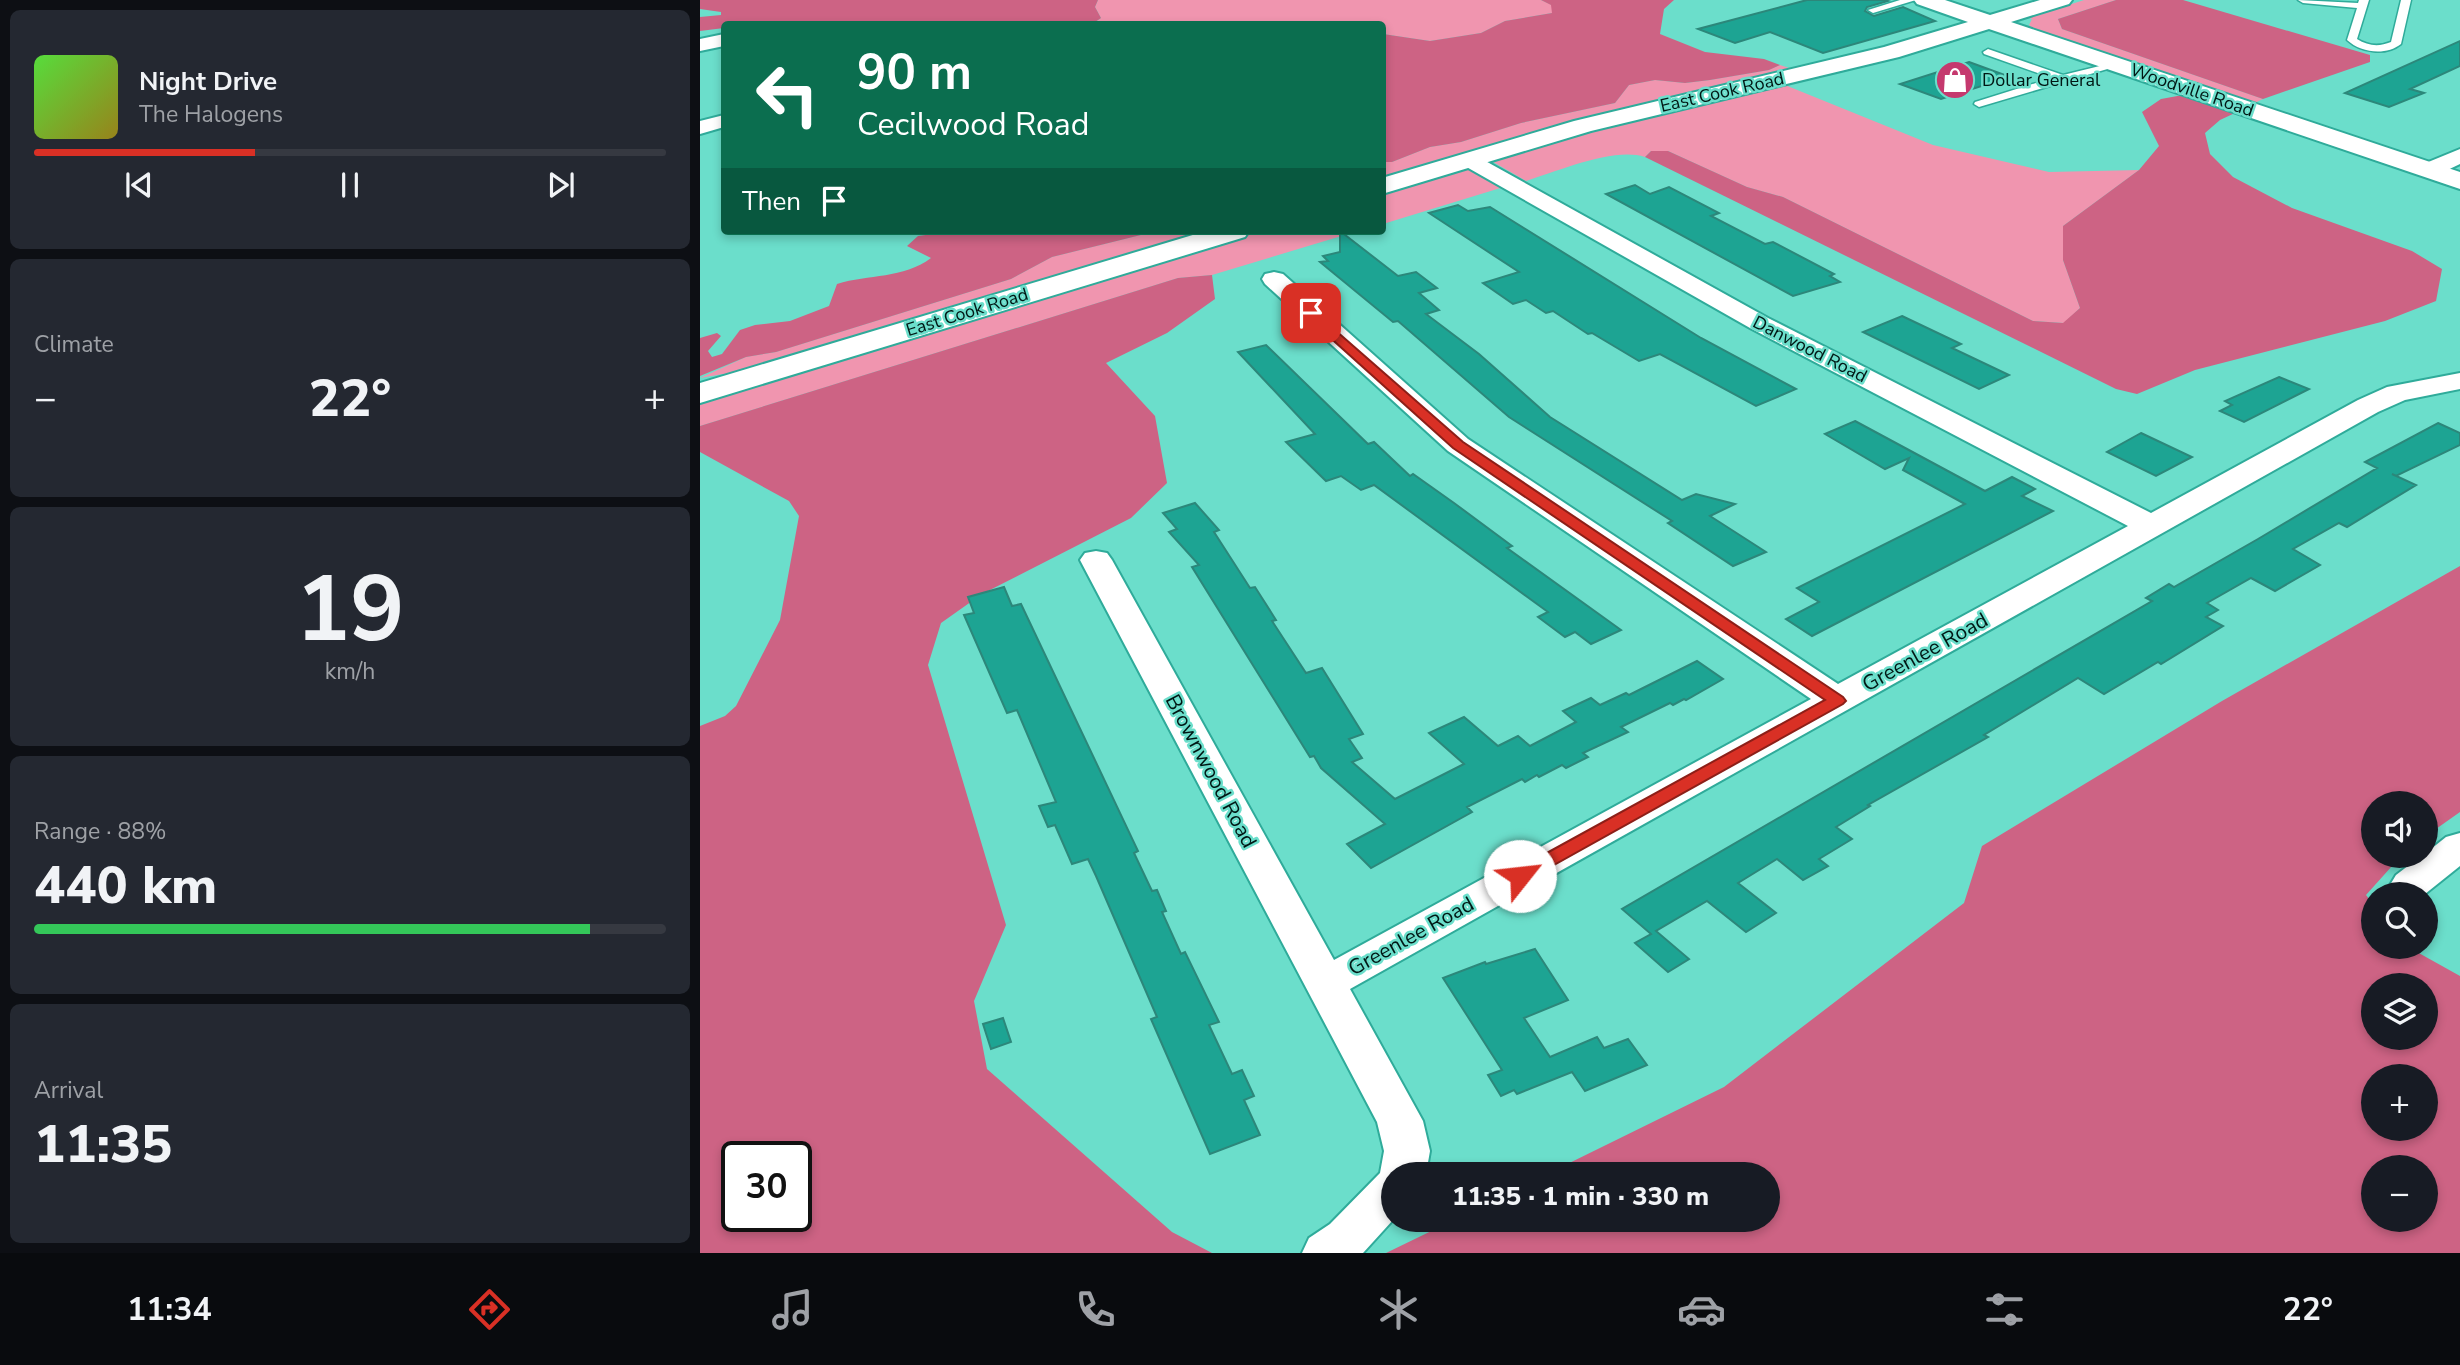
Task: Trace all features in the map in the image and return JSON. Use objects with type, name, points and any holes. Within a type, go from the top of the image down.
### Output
[{"type":"main road","name":"Woodville Road","points":[[1924,0],[2460,181]]},
{"type":"main road","name":"East Cook Road","points":[[1386,185],[1628,114],[1867,58],[2062,0]]},
{"type":"main road","name":"East Cook Road","points":[[700,393],[1222,235]]},
{"type":"street","points":[[700,45],[721,41]]},
{"type":"street","points":[[700,128],[721,122]]},
{"type":"street","points":[[2429,170],[2460,156]]},
{"type":"street","name":"Danwood Road","points":[[1471,160],[1759,323],[2154,527]]},
{"type":"street","points":[[1274,279],[1458,445],[1837,701]]},
{"type":"street","name":"Greenlee Road","points":[[1405,1162],[1407,1151],[1400,1121],[1326,983],[2368,407],[2397,393],[2460,381]]},
{"type":"street","name":"Brownwood Road","points":[[1096,560],[1326,983]]},
{"type":"street","points":[[2414,882],[2460,846]]},
{"type":"street","points":[[1326,1253],[1347,1238],[1381,1201]]},
{"type":"lane","points":[[1873,10],[1911,0]]},
{"type":"lane","points":[[2303,0],[2362,3],[2352,40],[2373,48],[2388,48],[2396,44],[2406,0]]},
{"type":"lane","points":[[1988,52],[2062,78]]},
{"type":"lane","points":[[1979,104],[2062,78],[2116,65]]},
{"type":"shaded area","points":[[700,0],[1098,0],[1095,7],[1101,18],[1096,21],[721,21],[721,28],[700,31],[700,17],[721,15],[721,12],[700,9]]},
{"type":"shaded area","points":[[1098,0],[1541,0],[1552,5],[1552,13],[1505,21],[1481,33],[1430,41],[1386,34],[1386,21],[1096,21],[1101,18],[1095,7]]},
{"type":"shaded area","points":[[1541,0],[1674,0],[1664,9],[1660,34],[1705,52],[1764,59],[1780,65],[1769,70],[1710,80],[1685,83],[1655,80],[1629,85],[1615,103],[1521,123],[1461,142],[1430,147],[1386,162],[1386,34],[1430,41],[1481,33],[1505,21],[1552,13],[1551,5]]},
{"type":"shaded area","points":[[2084,0],[2116,0],[2058,19],[2062,29],[2263,99],[2250,105],[2037,32],[2029,25],[2032,19],[2029,18]]},
{"type":"shaded area","points":[[2116,0],[2183,0],[2370,55],[2370,62],[2263,99],[2062,29],[2058,19]]},
{"type":"shaded area","points":[[1780,65],[1795,70],[1386,179],[1386,162],[1430,147],[1461,142],[1521,123],[1615,103],[1629,85],[1655,80],[1685,83],[1769,70]]},
{"type":"shaded area","points":[[1780,83],[1933,145],[2049,172],[2139,170],[2063,226],[2063,260],[2080,308],[2064,323],[2033,321],[1783,197],[1747,187],[1668,151],[1651,151],[1645,157],[1618,155],[1602,158],[1526,181],[1488,159],[1630,119]]},
{"type":"shaded area","points":[[2183,95],[2235,113],[2220,120],[2205,133],[2210,154],[2233,177],[2292,208],[2412,251],[2442,269],[2436,301],[2385,321],[2195,370],[2137,394],[2116,389],[1645,157],[1651,151],[1668,151],[1747,187],[1783,197],[2033,321],[2063,323],[2080,308],[2063,260],[2063,226],[2139,170],[2159,146],[2142,112],[2161,99]]},
{"type":"shaded area","points":[[1468,165],[1507,186],[1386,223],[1386,190]]},
{"type":"shaded area","points":[[1141,235],[1201,235],[724,379],[723,374],[700,378],[746,357],[776,352],[1011,279],[1052,257]]},
{"type":"shaded area","points":[[1141,235],[1052,257],[1011,279],[776,352],[746,357],[700,376],[700,338],[717,333],[721,336],[708,351],[712,357],[722,354],[740,330],[755,325],[790,321],[829,306],[837,284],[897,273],[920,265],[931,258],[907,246],[918,236]]},
{"type":"shaded area","points":[[1240,235],[1345,235],[1212,275],[1178,278],[700,426],[700,400]]},
{"type":"shaded area","points":[[1212,275],[1215,299],[1167,333],[1106,363],[1155,416],[1167,483],[1131,518],[982,594],[941,623],[928,665],[1006,925],[974,1001],[987,1069],[1172,1232],[1212,1253],[700,1253],[700,726],[725,716],[736,706],[780,620],[799,516],[789,501],[700,452],[700,426],[1178,278]]},
{"type":"shaded area","points":[[2460,566],[2460,812],[2438,828],[2438,791],[2361,791],[2361,868],[2390,868],[2378,882],[2361,882],[2361,959],[2430,959],[2460,976],[2460,1253],[1386,1253],[1429,1232],[1780,1232],[1780,1162],[1571,1162],[1724,1087],[1964,903],[1982,846],[2222,701]]},
{"type":"building","points":[[1807,0],[1885,0],[1888,1],[1867,7],[1865,11],[1874,16],[1903,7],[1935,21],[1823,53],[1770,32],[1735,43],[1698,29]]},
{"type":"building","points":[[2460,41],[2460,66],[2410,89],[2424,93],[2389,107],[2345,93]]},
{"type":"building","name":"Dollar General","points":[[1969,62],[2010,77],[1941,99],[1900,84]]},
{"type":"building","points":[[1635,185],[1650,194],[1669,187],[1719,213],[1711,216],[1765,244],[1773,242],[1834,274],[1830,276],[1840,282],[1793,296],[1606,194]]},
{"type":"building","points":[[1458,205],[1468,211],[1490,207],[1701,338],[1796,389],[1756,406],[1660,354],[1639,361],[1592,333],[1588,334],[1553,311],[1546,313],[1526,300],[1513,304],[1483,283],[1519,272],[1429,213]]},
{"type":"building","points":[[1340,235],[1345,235],[1398,276],[1416,272],[1437,288],[1419,293],[1439,310],[1426,314],[1479,354],[1550,417],[1682,500],[1696,494],[1735,504],[1710,516],[1766,552],[1733,566],[1668,523],[1672,521],[1509,417],[1398,321],[1393,322],[1320,262],[1328,261],[1323,256],[1340,252]]},
{"type":"building","points":[[1902,316],[1961,344],[1952,348],[2009,375],[1979,389],[1863,332]]},
{"type":"building","points":[[1266,345],[1368,444],[1374,442],[1410,476],[1413,474],[1454,503],[1512,546],[1507,548],[1621,630],[1591,644],[1575,632],[1565,637],[1538,617],[1548,612],[1374,485],[1361,490],[1341,476],[1326,481],[1286,442],[1315,434],[1238,352]]},
{"type":"building","points":[[2279,377],[2309,389],[2244,422],[2220,411],[2232,405],[2225,401]]},
{"type":"building","points":[[1855,421],[1985,491],[2012,477],[2035,489],[2022,496],[2053,511],[1812,636],[1786,619],[1819,602],[1797,588],[1965,504],[1903,470],[1909,458],[1885,469],[1825,434]]},
{"type":"building","points":[[2438,423],[2460,433],[2460,445],[2396,476],[2416,485],[2347,527],[2339,523],[2293,549],[2320,565],[2275,591],[2251,578],[2207,603],[2218,610],[2206,617],[2223,626],[2161,664],[2158,662],[2104,694],[2078,678],[1984,735],[1988,737],[1868,805],[1870,806],[1836,827],[1852,839],[1819,859],[1828,866],[1803,880],[1777,859],[1738,883],[1776,913],[1746,932],[1707,901],[1656,931],[1689,959],[1668,972],[1635,943],[1651,934],[1622,909],[2152,601],[2146,598],[2169,584],[2174,587],[2377,468],[2365,462]]},
{"type":"building","points":[[2141,433],[2192,457],[2156,476],[2107,452]]},
{"type":"building","points":[[1195,503],[1219,530],[1214,532],[1250,588],[1255,587],[1276,620],[1272,621],[1306,673],[1322,668],[1363,734],[1349,739],[1362,758],[1352,762],[1395,799],[1464,764],[1429,733],[1464,717],[1498,746],[1518,736],[1530,746],[1576,722],[1563,711],[1591,698],[1600,705],[1626,693],[1629,695],[1697,661],[1723,679],[1686,700],[1673,705],[1670,703],[1621,727],[1628,732],[1583,753],[1588,757],[1566,768],[1562,765],[1525,782],[1522,779],[1467,807],[1472,812],[1371,868],[1347,844],[1385,824],[1321,768],[1314,756],[1310,757],[1192,567],[1199,565],[1169,532],[1177,529],[1163,513]]},
{"type":"building","points":[[1004,587],[1012,606],[1021,604],[1138,851],[1134,853],[1152,891],[1157,890],[1166,911],[1162,912],[1181,954],[1185,952],[1219,1022],[1209,1025],[1232,1074],[1242,1070],[1254,1096],[1244,1100],[1260,1135],[1210,1154],[1151,1019],[1157,1017],[1088,859],[1072,864],[1055,825],[1048,827],[1039,806],[1056,802],[1017,710],[1007,713],[964,615],[974,613],[968,597]]},
{"type":"building","points":[[1535,949],[1568,1000],[1524,1018],[1550,1057],[1597,1037],[1604,1048],[1628,1039],[1647,1065],[1585,1091],[1572,1072],[1517,1094],[1514,1090],[1501,1096],[1488,1075],[1502,1070],[1443,978],[1485,962],[1486,964]]},
{"type":"building","points":[[1003,1018],[1011,1042],[991,1049],[983,1024]]},
{"type":"place","name":"Dollar General","points":[[1955,80]]},
{"type":"route","points":[[1311,313],[1421,415],[1458,445],[1837,701],[1520,876]]}]
